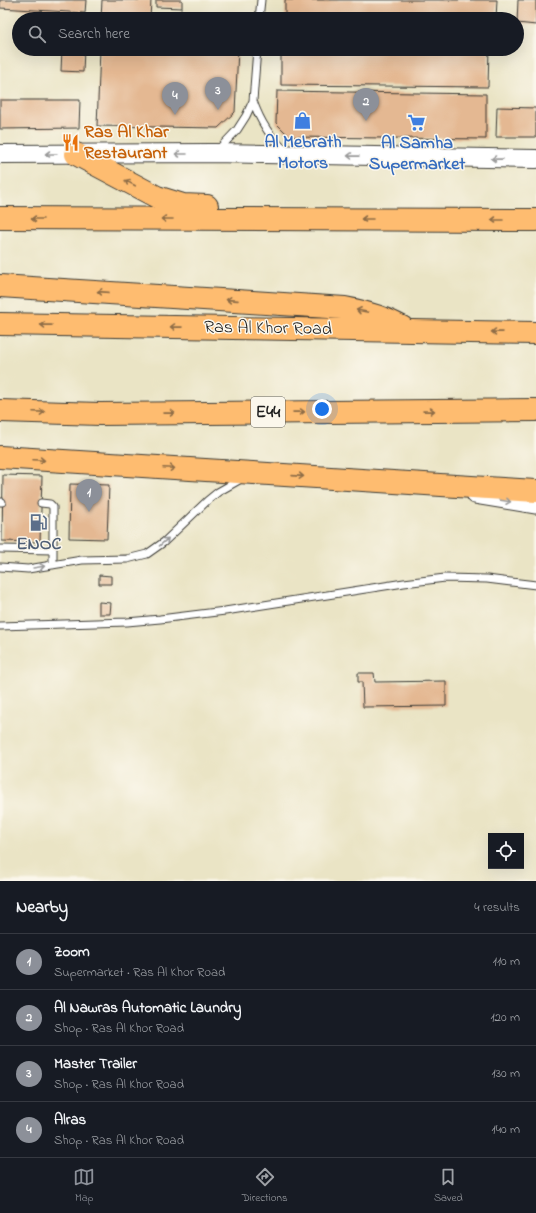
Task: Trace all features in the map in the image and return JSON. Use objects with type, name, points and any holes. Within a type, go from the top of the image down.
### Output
[{"type":"highway","points":[[76,154],[145,191],[170,202],[196,206],[268,208],[301,214],[317,219]]},
{"type":"highway","points":[[0,218],[536,220]]},
{"type":"highway","points":[[0,286],[346,308],[383,318],[411,331]]},
{"type":"highway","name":"Ras Al Khor Road","points":[[0,324],[536,333]]},
{"type":"highway","name":"E44","points":[[0,411],[100,414],[536,410]]},
{"type":"highway","points":[[0,457],[384,482],[536,490]]},
{"type":"street","points":[[0,154],[214,153],[536,159]]},
{"type":"street","points":[[384,482],[536,506]]},
{"type":"lane","points":[[260,12],[261,0]]},
{"type":"lane","points":[[214,153],[237,130],[253,101],[256,56]]},
{"type":"lane","points":[[253,101],[267,132],[291,155]]},
{"type":"lane","points":[[0,568],[28,569],[82,560],[127,559],[147,554],[164,542],[218,492],[243,478],[256,473]]},
{"type":"lane","points":[[41,503],[50,504],[54,507],[53,565]]},
{"type":"lane","points":[[0,549],[53,550]]},
{"type":"lane","points":[[0,626],[127,622],[167,619],[445,578],[487,579],[536,586]]},
{"type":"building","points":[[0,0],[86,0],[85,12],[0,8]]},
{"type":"building","points":[[102,0],[151,0],[150,12],[101,12]]},
{"type":"building","points":[[156,0],[182,0],[182,8],[156,7]]},
{"type":"building","points":[[285,0],[497,0],[496,12],[285,12]]},
{"type":"building","points":[[518,0],[536,0],[536,25],[524,24],[524,12],[517,12]]},
{"type":"building","points":[[62,56],[84,56],[83,72],[61,71]]},
{"type":"building","points":[[100,56],[238,56],[235,112],[218,128],[97,126]]},
{"type":"building","points":[[281,56],[489,56],[488,87],[281,85]]},
{"type":"building","points":[[277,91],[486,94],[486,139],[290,137],[276,123]]},
{"type":"building","points":[[0,100],[80,100],[79,128],[0,129]]},
{"type":"building","points":[[497,107],[536,108],[536,137],[496,137]]},
{"type":"building","points":[[3,475],[42,476],[40,542],[2,541]]},
{"type":"building","points":[[70,484],[109,485],[107,539],[69,538]]},
{"type":"building","points":[[99,575],[111,576],[111,584],[99,584]]},
{"type":"building","points":[[99,602],[111,603],[110,614],[99,614]]},
{"type":"building","points":[[358,673],[374,673],[375,682],[446,681],[446,706],[363,707],[362,682],[358,682]]},
{"type":"place","name":"Master Trailer","points":[[218,110]]},
{"type":"place","name":"Alras","points":[[175,115]]},
{"type":"place","name":"Al Mebrath Motors","points":[[303,121]]},
{"type":"place","name":"Al Nawras Automatic Laundry","points":[[366,121]]},
{"type":"place","name":"Al Samha Supermarket","points":[[417,122]]},
{"type":"place","name":"Ras Al Khar Restaurant","points":[[71,143]]},
{"type":"place","name":"Zoom","points":[[89,512]]},
{"type":"place","name":"ENOC","points":[[39,523]]}]
